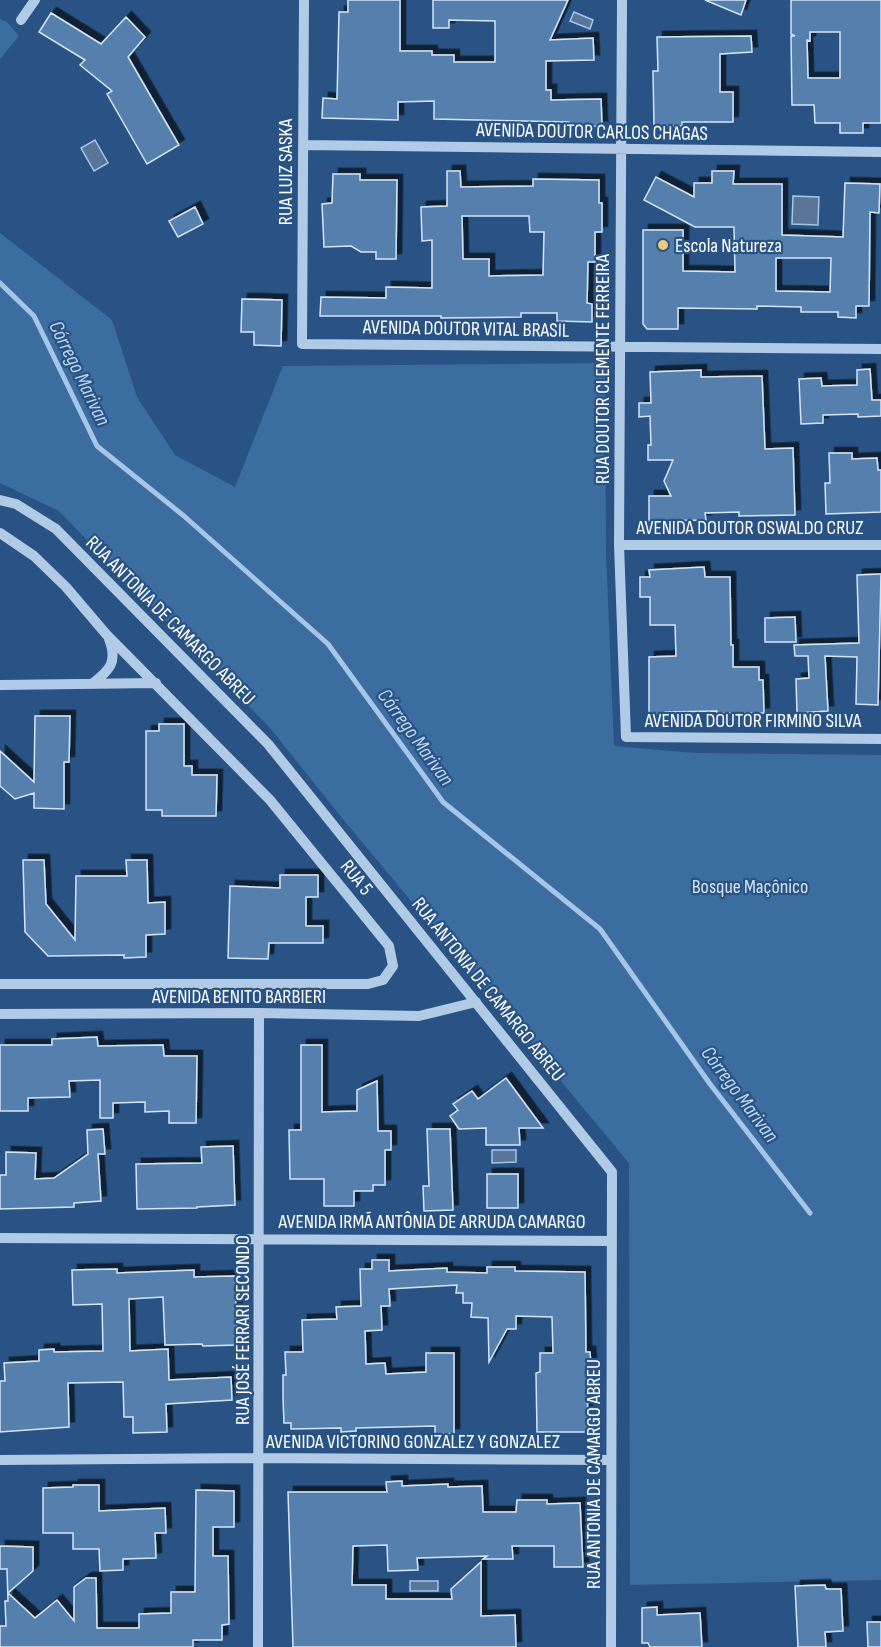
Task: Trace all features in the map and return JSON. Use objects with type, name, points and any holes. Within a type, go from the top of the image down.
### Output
[{"type":"street","points":[[21,20],[35,0]]},
{"type":"street","name":"RUA LUIZ SASKA","points":[[302,344],[304,0]]},
{"type":"street","name":"RUA DOUTOR CLEMENTE FERREIRA","points":[[622,0],[619,545],[626,737]]},
{"type":"street","name":"AVENIDA DOUTOR CARLOS CHAGAS","points":[[303,145],[881,152]]},
{"type":"street","name":"AVENIDA DOUTOR VITAL BRASIL","points":[[302,344],[881,349]]},
{"type":"street","name":"RUA ANTONIA DE CAMARGO ABREU","points":[[0,500],[16,504],[56,529],[268,744],[612,1172],[611,1647]]},
{"type":"street","name":"RUA 5","points":[[0,533],[34,556],[66,587],[106,633],[270,800],[389,946],[393,966],[383,980],[368,984],[0,984]]},
{"type":"street","name":"AVENIDA DOUTOR OSWALDO CRUZ","points":[[619,545],[881,545]]},
{"type":"street","points":[[92,684],[108,671],[114,652],[106,633]]},
{"type":"street","points":[[0,684],[156,683]]},
{"type":"street","name":"AVENIDA DOUTOR FIRMINO SILVA","points":[[626,737],[881,739]]},
{"type":"street","name":"AVENIDA BENITO BARBIERI","points":[[0,1014],[260,1013],[419,1016],[476,1002]]},
{"type":"street","name":"RUA JOSÉ FERRARI SECONDO","points":[[258,1647],[260,1013]]},
{"type":"street","name":"AVENIDA IRMÃ ANTÔNIA DE ARRUDA CAMARGO","points":[[0,1238],[612,1241]]},
{"type":"street","name":"AVENIDA VICTORINO GONZALEZ Y GONZALEZ","points":[[0,1460],[260,1458],[610,1460]]},
{"type":"green space","points":[[0,19],[7,22],[19,36],[0,59]]},
{"type":"green space","name":"Bosque Maçônico","points":[[0,233],[112,320],[137,397],[175,455],[235,487],[283,366],[605,363],[606,552],[614,746],[695,753],[881,755],[881,1580],[630,1585],[629,1163],[270,728],[59,511],[0,483]]},
{"type":"shaded area","points":[[574,12],[593,20],[590,29],[570,21]]},
{"type":"shaded area","points":[[95,140],[108,163],[94,171],[81,148]]},
{"type":"shaded area","points":[[793,196],[819,197],[818,225],[792,224]]},
{"type":"shaded area","points":[[492,1150],[516,1150],[516,1162],[492,1163]]},
{"type":"shaded area","points":[[410,1581],[438,1581],[438,1591],[410,1591]]},
{"type":"building","points":[[348,0],[400,0],[400,51],[432,51],[432,55],[454,55],[454,62],[495,62],[495,21],[449,20],[449,28],[433,28],[433,0],[568,0],[550,40],[593,38],[594,60],[546,61],[546,90],[551,90],[551,100],[601,99],[602,126],[569,127],[569,122],[434,119],[434,101],[398,102],[398,120],[322,118],[323,98],[337,99],[339,12],[348,12]]},
{"type":"building","points":[[705,0],[746,0],[741,15]]},
{"type":"building","points":[[791,0],[881,0],[881,123],[863,123],[863,133],[840,133],[840,123],[815,123],[814,105],[792,105],[791,36],[795,36],[791,34]],"holes":[[[810,32],[840,32],[840,78],[808,78],[807,40],[810,41]]]},
{"type":"building","points":[[51,13],[101,44],[126,17],[145,37],[128,57],[179,145],[147,164],[107,94],[112,91],[80,65],[85,60],[39,32]]},
{"type":"building","points":[[751,36],[752,52],[720,54],[720,92],[733,92],[733,122],[682,122],[682,126],[654,126],[653,71],[658,71],[657,37]]},
{"type":"building","points":[[447,171],[460,171],[461,187],[533,186],[533,179],[599,180],[602,232],[595,232],[595,262],[588,262],[587,303],[592,304],[592,322],[557,321],[557,313],[521,313],[521,317],[320,316],[321,297],[386,298],[386,287],[432,288],[432,240],[422,241],[421,207],[447,206]],"holes":[[[462,216],[529,216],[530,232],[544,232],[543,275],[489,276],[489,259],[463,259]]]},
{"type":"building","points":[[712,171],[734,171],[733,184],[782,184],[782,235],[843,237],[845,183],[880,184],[879,213],[870,212],[869,306],[856,306],[856,318],[838,317],[838,312],[801,312],[801,307],[678,308],[678,329],[647,329],[643,324],[643,230],[683,230],[683,271],[735,272],[734,227],[695,227],[644,200],[656,177],[694,197],[694,183],[712,183]],"holes":[[[776,258],[831,258],[830,292],[776,291]]]},
{"type":"building","points":[[333,174],[360,174],[360,180],[397,180],[396,259],[376,259],[376,252],[361,252],[351,246],[324,247],[322,204],[332,203]]},
{"type":"building","points":[[195,207],[203,224],[178,237],[169,221]]},
{"type":"building","points":[[242,299],[282,300],[281,346],[254,345],[254,332],[241,332]]},
{"type":"building","points":[[870,369],[872,400],[881,400],[881,416],[823,415],[823,423],[801,424],[799,379],[821,378],[822,386],[857,385],[857,370]]},
{"type":"building","points":[[701,370],[701,377],[762,376],[765,449],[793,448],[795,515],[739,516],[739,512],[705,513],[706,520],[649,521],[649,496],[671,496],[664,481],[673,460],[648,460],[648,445],[651,445],[650,416],[639,417],[639,403],[651,403],[650,372]]},
{"type":"building","points":[[829,453],[852,453],[852,459],[877,458],[878,470],[881,470],[881,512],[826,514],[825,483],[830,483]]},
{"type":"building","points":[[704,567],[705,577],[730,577],[733,667],[759,667],[759,680],[763,680],[764,713],[665,712],[665,719],[649,720],[649,657],[676,656],[675,625],[650,625],[650,597],[640,597],[640,577],[650,577],[649,570]]},
{"type":"building","points":[[881,574],[878,705],[856,704],[857,657],[825,656],[828,711],[797,713],[796,679],[809,678],[808,656],[795,656],[794,645],[859,643],[857,575]]},
{"type":"building","points":[[795,617],[796,642],[765,642],[765,618]]},
{"type":"building","points":[[35,716],[70,716],[69,762],[64,762],[64,809],[34,808],[34,793],[15,799],[0,786],[0,751],[34,782]]},
{"type":"building","points":[[159,724],[184,724],[184,766],[192,766],[192,775],[217,775],[216,816],[162,816],[162,810],[146,810],[146,731],[159,731]]},
{"type":"building","points":[[23,860],[44,860],[46,904],[75,940],[76,876],[127,876],[126,860],[147,860],[148,903],[165,902],[165,934],[146,935],[146,957],[48,956],[25,932]]},
{"type":"building","points":[[280,875],[318,875],[318,897],[306,897],[306,926],[323,926],[323,943],[269,943],[268,959],[228,958],[230,886],[280,888]]},
{"type":"building","points":[[97,1037],[98,1046],[163,1045],[164,1056],[197,1056],[196,1123],[169,1123],[169,1111],[145,1112],[145,1102],[113,1103],[113,1118],[100,1118],[100,1080],[69,1081],[70,1097],[28,1098],[28,1111],[0,1111],[0,1045],[52,1045],[52,1039]]},
{"type":"building","points":[[301,1045],[322,1045],[322,1112],[357,1111],[357,1090],[377,1081],[378,1131],[391,1131],[391,1150],[385,1150],[385,1185],[373,1185],[373,1191],[354,1191],[354,1206],[324,1206],[324,1179],[290,1179],[289,1130],[301,1130]]},
{"type":"building","points":[[506,1078],[543,1128],[519,1128],[520,1145],[486,1145],[486,1128],[459,1129],[450,1116],[458,1110],[453,1104],[472,1091],[478,1099]]},
{"type":"building","points":[[103,1129],[105,1154],[98,1154],[101,1201],[74,1203],[74,1207],[0,1209],[0,1175],[6,1175],[6,1152],[36,1153],[35,1179],[54,1178],[88,1154],[87,1130]]},
{"type":"building","points":[[427,1129],[450,1129],[453,1210],[424,1211],[423,1186],[429,1186]]},
{"type":"building","points":[[233,1146],[235,1205],[137,1209],[136,1164],[202,1163],[201,1147]]},
{"type":"building","points":[[487,1174],[518,1174],[518,1208],[487,1208]]},
{"type":"building","points":[[372,1260],[389,1260],[389,1271],[447,1268],[447,1272],[487,1273],[487,1267],[515,1267],[515,1271],[585,1272],[586,1352],[590,1352],[591,1366],[587,1366],[588,1432],[537,1432],[536,1373],[540,1372],[540,1353],[553,1353],[552,1317],[516,1316],[516,1329],[507,1329],[489,1362],[488,1318],[471,1317],[472,1303],[463,1303],[463,1293],[456,1293],[457,1285],[389,1289],[390,1306],[381,1306],[382,1330],[365,1331],[366,1364],[385,1363],[386,1374],[426,1372],[426,1353],[454,1353],[454,1434],[435,1434],[435,1426],[356,1428],[356,1431],[341,1432],[341,1428],[291,1429],[291,1423],[284,1423],[285,1352],[303,1352],[302,1320],[337,1319],[336,1307],[361,1306],[360,1269],[372,1269]]},
{"type":"building","points":[[117,1269],[117,1273],[194,1270],[194,1277],[235,1276],[237,1345],[165,1345],[163,1297],[129,1299],[130,1351],[168,1349],[169,1380],[231,1377],[232,1400],[166,1404],[167,1432],[133,1433],[133,1417],[124,1417],[123,1382],[68,1383],[69,1427],[0,1432],[0,1381],[5,1381],[4,1363],[39,1361],[39,1350],[103,1351],[102,1304],[73,1305],[72,1270]]},
{"type":"building","points":[[402,1481],[402,1486],[448,1484],[448,1487],[482,1486],[483,1512],[516,1512],[517,1500],[547,1500],[547,1504],[580,1503],[583,1567],[554,1567],[554,1546],[512,1546],[513,1559],[483,1559],[487,1556],[417,1558],[418,1570],[388,1571],[387,1545],[353,1546],[352,1585],[386,1585],[386,1599],[452,1599],[451,1589],[481,1562],[481,1616],[515,1615],[516,1647],[293,1647],[288,1492],[387,1492],[386,1482]]},
{"type":"building","points":[[73,1485],[99,1485],[99,1511],[165,1508],[166,1533],[155,1533],[156,1558],[123,1559],[123,1570],[100,1571],[99,1549],[73,1549],[73,1533],[43,1533],[43,1488],[73,1487]]},
{"type":"building","points":[[196,1490],[234,1491],[234,1527],[213,1527],[213,1556],[228,1556],[229,1624],[222,1625],[222,1640],[193,1640],[193,1647],[0,1647],[0,1626],[6,1626],[5,1601],[8,1601],[7,1569],[0,1569],[0,1546],[33,1547],[33,1571],[8,1593],[35,1618],[57,1600],[74,1621],[74,1587],[86,1578],[96,1578],[97,1628],[139,1628],[139,1614],[171,1613],[171,1592],[195,1592]]},
{"type":"building","points":[[825,1585],[826,1589],[841,1589],[843,1631],[825,1632],[826,1647],[798,1647],[795,1586]]},
{"type":"building","points":[[657,1607],[657,1615],[700,1613],[702,1647],[650,1647],[648,1643],[642,1643],[642,1608]]},
{"type":"building","points":[[867,1622],[881,1622],[881,1647],[868,1647]]},
{"type":"waterway","name":"Córrego Marivan","points":[[0,283],[34,316],[97,446],[184,516],[328,644],[443,802],[600,929],[710,1084],[810,1213]]},
{"type":"place","name":"Escola Natureza","points":[[663,245]]}]
